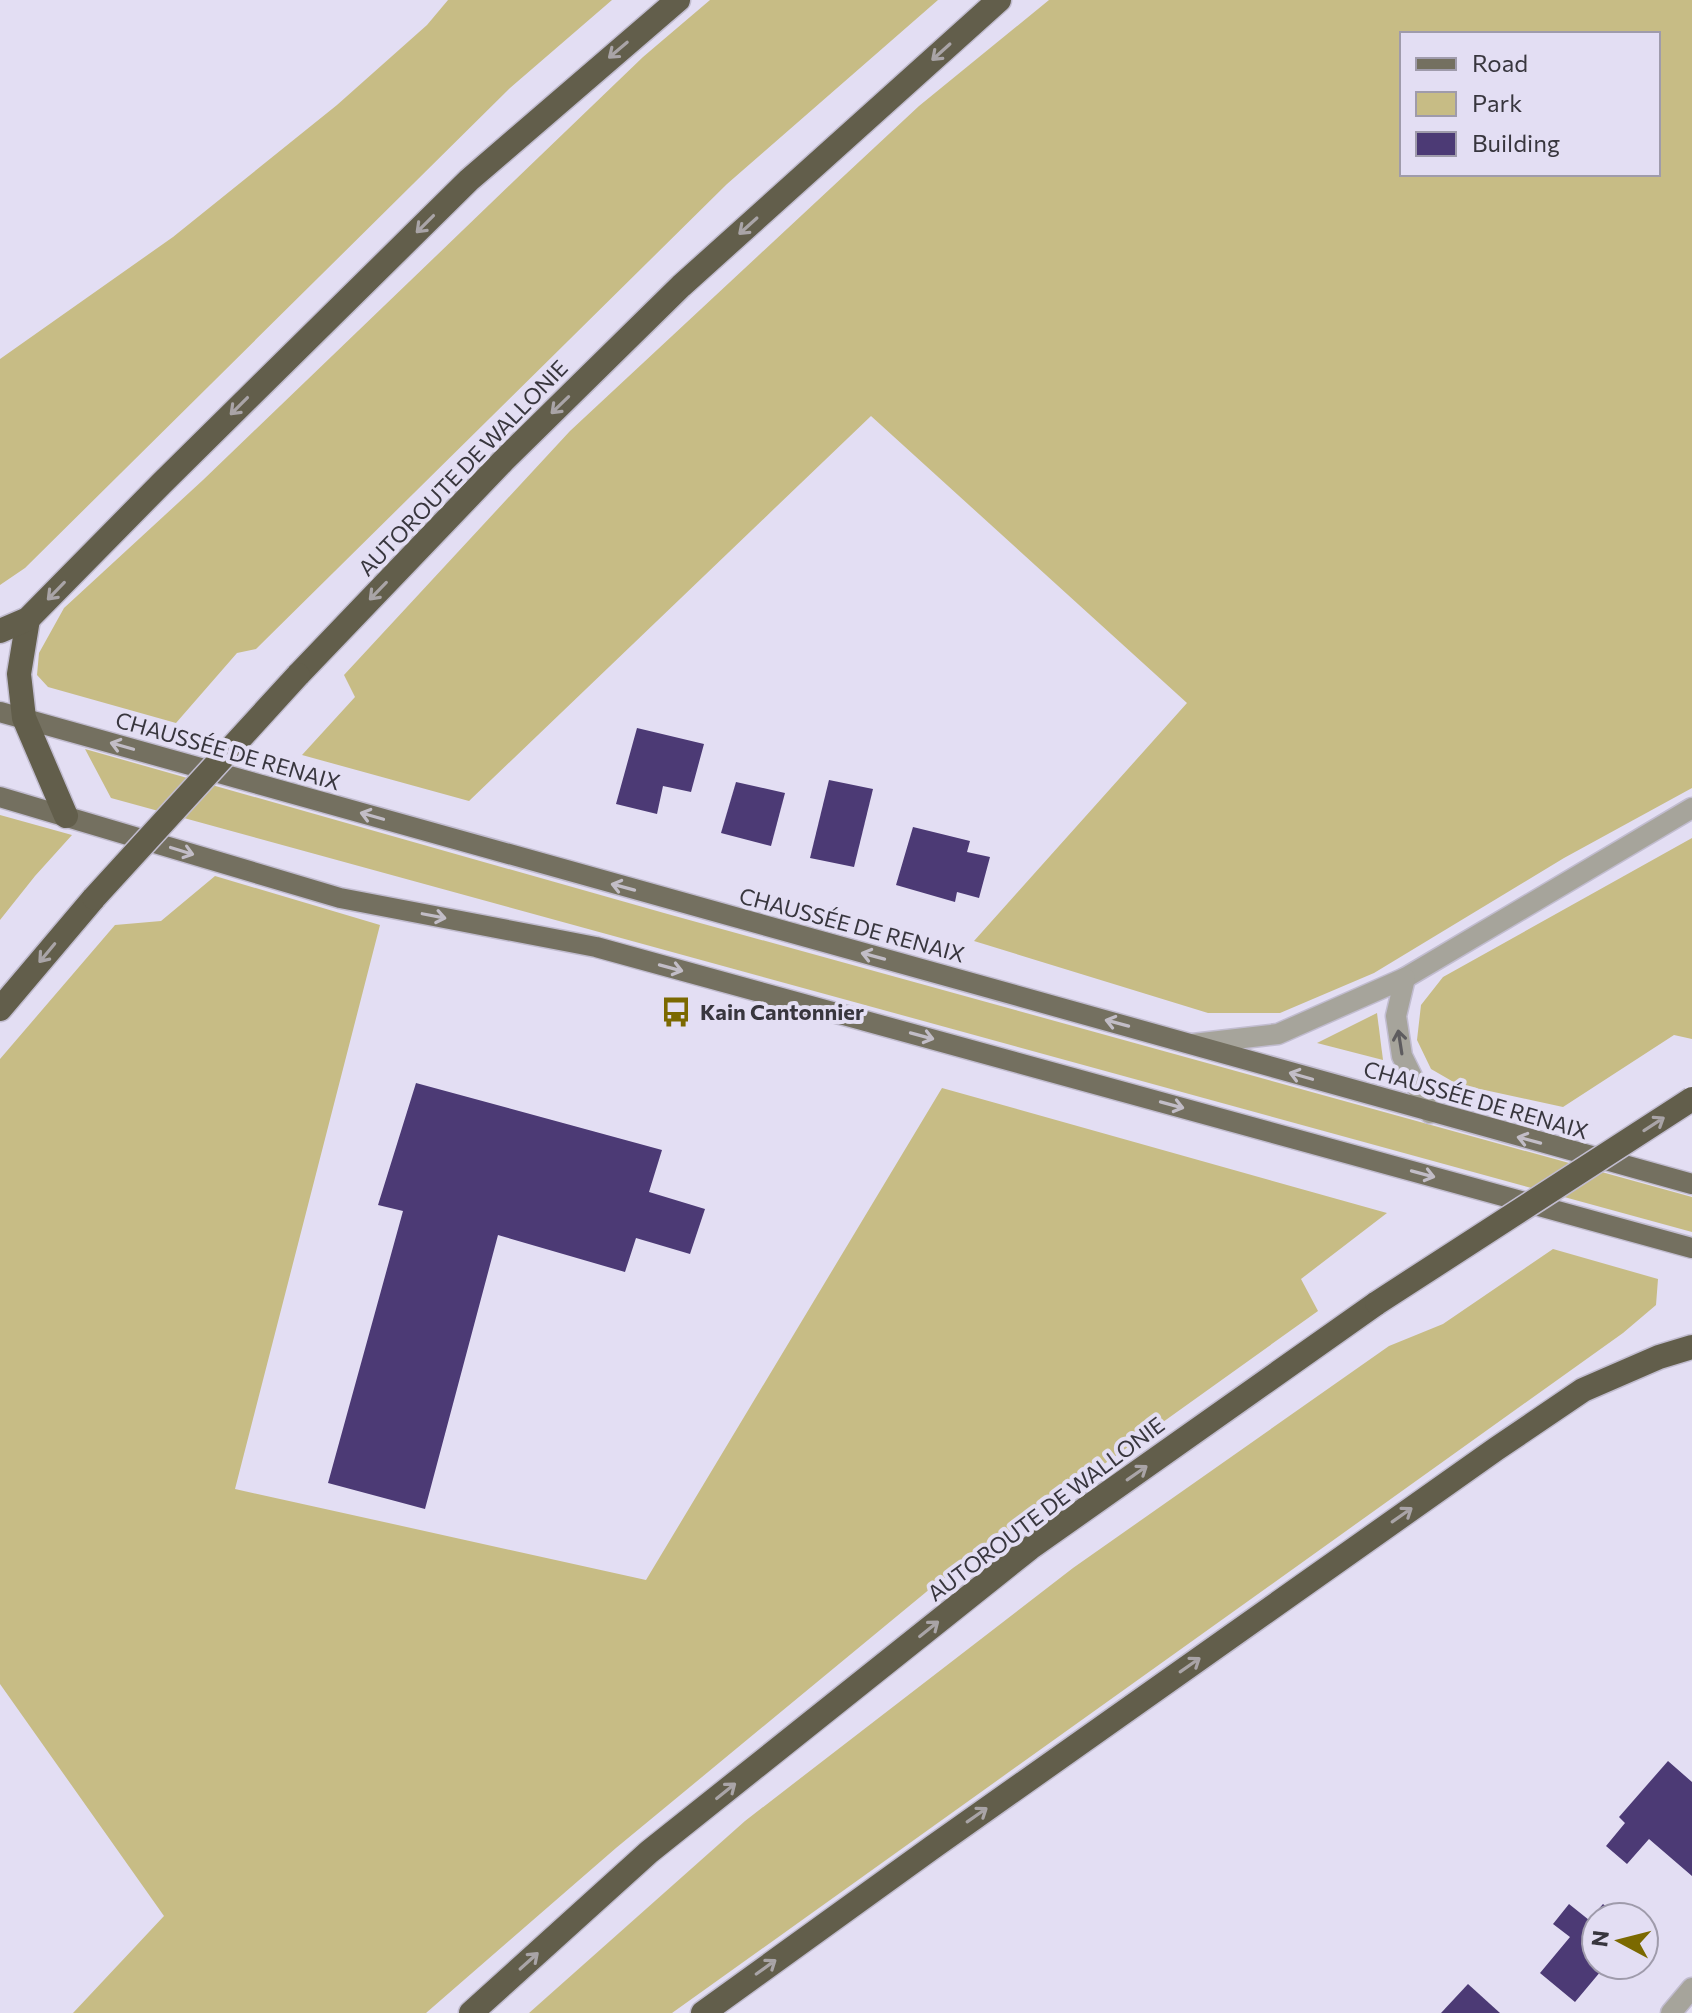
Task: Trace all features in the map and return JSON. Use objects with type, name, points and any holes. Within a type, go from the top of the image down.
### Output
[{"type":"highway","points":[[0,631],[28,619],[173,471],[469,180],[678,0]]},
{"type":"highway","name":"AUTOROUTE DE WALLONIE","points":[[0,1009],[94,898],[298,675],[504,460],[681,286],[999,0]]},
{"type":"highway","points":[[28,619],[12,715],[66,816]]},
{"type":"highway","name":"AUTOROUTE DE WALLONIE","points":[[471,2013],[649,1852],[1030,1548],[1377,1303],[1692,1099]]},
{"type":"highway","points":[[703,2013],[958,1829],[1571,1398],[1659,1357],[1692,1347]]},
{"type":"main road","name":"CHAUSSÉE DE RENAIX","points":[[12,715],[1692,1184]]},
{"type":"main road","points":[[0,797],[340,898],[596,947],[1692,1248]]},
{"type":"street","points":[[1192,1044],[1278,1034],[1405,978],[1692,808]]},
{"type":"street","points":[[1405,978],[1396,1016],[1402,1056],[1430,1113]]},
{"type":"street","points":[[1671,2013],[1692,1988]]},
{"type":"green space","points":[[448,0],[612,0],[510,88],[25,568],[0,585],[0,359],[173,237],[337,105],[427,25]]},
{"type":"green space","points":[[710,0],[938,0],[727,184],[256,649],[237,653],[176,723],[48,687],[37,675],[39,653],[64,608],[203,480],[643,57]]},
{"type":"green space","points":[[1049,0],[1692,0],[1692,788],[1564,858],[1374,973],[1280,1013],[1208,1013],[974,941],[1187,703],[871,416],[469,801],[302,755],[355,697],[344,675],[570,431],[919,106]]},
{"type":"green space","points":[[85,749],[664,913],[1692,1197],[1692,1232],[111,798]]},
{"type":"green space","points":[[0,815],[72,835],[0,920]]},
{"type":"green space","points":[[1692,838],[1692,1039],[1674,1035],[1563,1107],[1457,1084],[1431,1069],[1417,1040],[1421,1005],[1443,977]]},
{"type":"green space","points":[[215,876],[380,925],[235,1489],[646,1580],[942,1088],[1387,1213],[1301,1279],[1318,1311],[931,1588],[616,1848],[426,2013],[73,2013],[164,1916],[0,1684],[0,1059],[115,925],[161,921]]},
{"type":"green space","points":[[1377,1013],[1383,1060],[1317,1043]]},
{"type":"green space","points":[[1553,1249],[1658,1279],[1656,1305],[1623,1333],[672,2013],[529,2013],[745,1821],[1073,1568],[1389,1346],[1443,1324]]},
{"type":"building","points":[[637,728],[704,744],[691,792],[663,786],[657,814],[616,804]]},
{"type":"building","points":[[829,780],[873,789],[854,867],[810,858]]},
{"type":"building","points":[[736,782],[785,793],[771,846],[721,833]]},
{"type":"building","points":[[913,827],[970,841],[967,852],[990,857],[979,898],[957,892],[955,902],[896,885]]},
{"type":"building","points":[[416,1083],[662,1150],[649,1192],[705,1209],[690,1254],[636,1238],[625,1272],[498,1235],[425,1509],[328,1483],[403,1211],[378,1205]]},
{"type":"building","points":[[1668,1761],[1692,1782],[1692,1876],[1649,1839],[1627,1864],[1606,1846],[1625,1823],[1619,1817]]},
{"type":"building","points":[[1569,1904],[1580,1913],[1580,1981],[1593,1981],[1575,2002],[1540,1973],[1570,1937],[1553,1924]]},
{"type":"building","points":[[1468,1984],[1500,2013],[1441,2013]]},
{"type":"place","name":"Kain Cantonnier","points":[[676,1012]]}]
